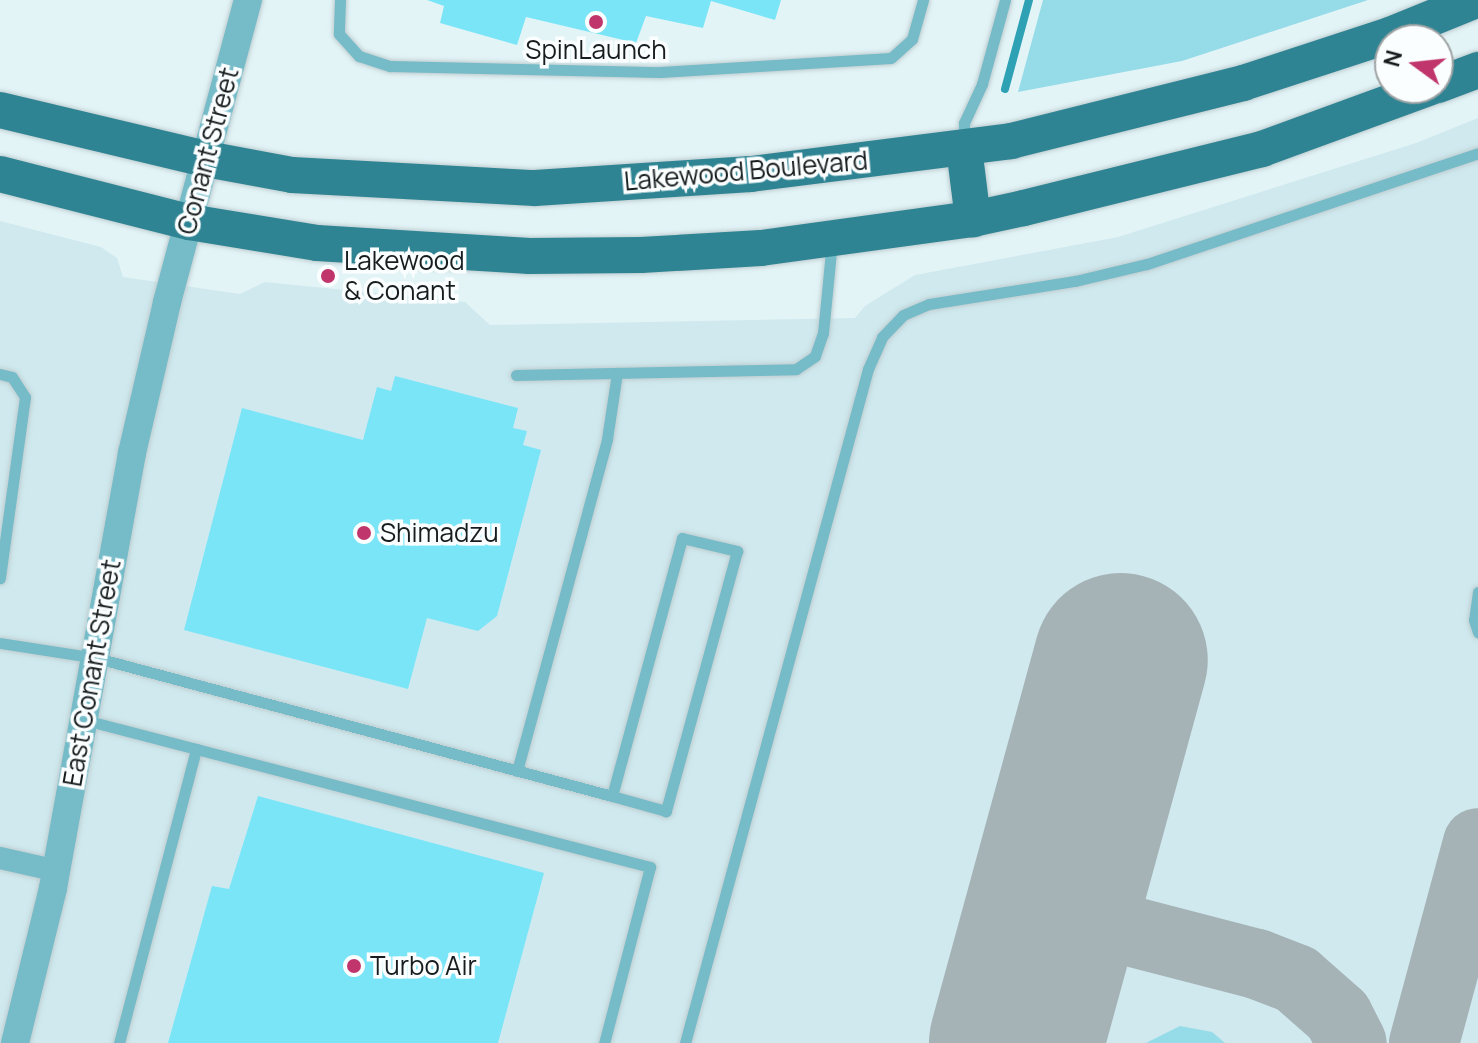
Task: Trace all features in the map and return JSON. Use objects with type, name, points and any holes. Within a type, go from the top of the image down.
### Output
[{"type":"main road","name":"Lakewood Boulevard","points":[[0,110],[206,159],[292,175],[535,188],[751,174],[1011,141],[1243,83],[1390,35],[1476,0]]},
{"type":"main road","points":[[1454,79],[1478,70]]},
{"type":"main road","points":[[0,174],[189,222],[317,243],[530,256],[746,249],[973,219],[1262,149],[1385,104]]},
{"type":"main road","points":[[964,148],[973,219]]},
{"type":"street","name":"Conant Street","points":[[167,302],[248,0]]},
{"type":"street","name":"East Conant Street","points":[[15,1043],[57,871],[97,658],[113,551],[167,302]]},
{"type":"street","points":[[0,858],[57,871]]},
{"type":"lane","points":[[340,0],[339,34],[359,56],[390,66],[660,72],[891,58],[912,39],[923,0]]},
{"type":"lane","points":[[964,148],[964,123],[982,84],[1005,0]]},
{"type":"lane","points":[[685,1043],[868,369],[882,337],[903,315],[929,304],[1075,281],[1147,264],[1478,153]]},
{"type":"lane","points":[[516,375],[796,369],[815,356],[823,333],[832,236]]},
{"type":"lane","points":[[517,771],[607,439],[617,373]]},
{"type":"lane","points":[[0,374],[12,377],[25,397],[0,578]]},
{"type":"lane","points":[[0,643],[97,658],[666,811],[737,551],[682,538],[612,796]]},
{"type":"lane","points":[[1478,592],[1474,620],[1478,632]]},
{"type":"lane","points":[[85,720],[650,867],[604,1043]]},
{"type":"lane","points":[[119,1043],[196,749]]},
{"type":"shaded area","points":[[1043,0],[1368,0],[1182,61],[1018,92]]},
{"type":"shaded area","points":[[1478,118],[1478,1043],[0,1043],[0,221],[101,247],[117,258],[123,277],[240,294],[265,282],[465,302],[490,325],[855,318],[865,306],[915,275],[1118,237],[1416,143]]},
{"type":"shaded area","points":[[1180,1026],[1212,1032],[1225,1043],[1146,1043]]},
{"type":"building","name":"SpinLaunch","points":[[427,0],[781,0],[775,20],[711,1],[703,28],[646,16],[636,43],[526,17],[517,45],[440,23],[444,6]]},
{"type":"building","name":"Shimadzu","points":[[395,376],[518,408],[513,428],[527,431],[523,445],[541,450],[497,616],[478,631],[427,618],[408,689],[184,630],[242,408],[363,440],[377,387],[391,391]]},
{"type":"building","name":"Turbo Air","points":[[258,796],[544,873],[498,1043],[168,1043],[212,886],[229,889]]},
{"type":"waterway","points":[[1005,89],[1029,0]]},
{"type":"taxiway","points":[[1424,1043],[1478,843]]},
{"type":"taxiway","points":[[1052,911],[1257,964],[1296,979],[1338,1016],[1352,1043]]},
{"type":"runway","points":[[1016,1043],[1121,660]]},
{"type":"place","name":"SpinLaunch","points":[[596,22]]},
{"type":"place","name":"Lakewood & Conant","points":[[328,276]]},
{"type":"place","name":"Shimadzu","points":[[364,533]]},
{"type":"place","name":"Turbo Air","points":[[354,966]]}]
